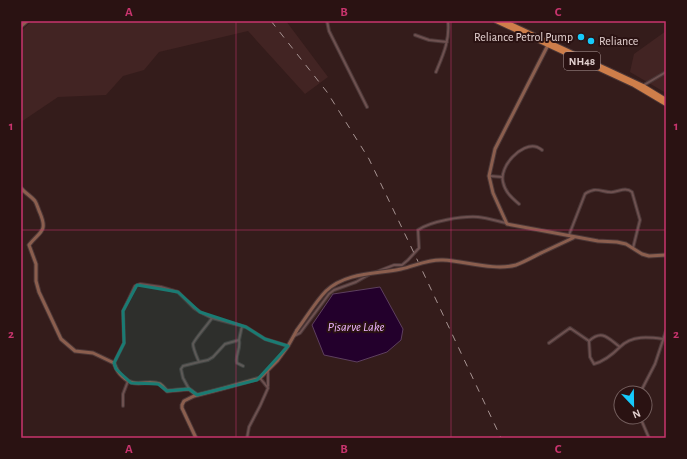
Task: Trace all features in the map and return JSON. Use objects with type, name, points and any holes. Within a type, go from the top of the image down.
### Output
[{"type":"highway","name":"NH48","points":[[496,21],[643,90],[666,104]]},
{"type":"highway","name":"NH48","points":[[504,21],[643,86],[666,100]]},
{"type":"street","points":[[21,26],[26,21]]},
{"type":"street","points":[[327,21],[329,31],[367,107]]},
{"type":"street","points":[[436,72],[445,51],[448,21]]},
{"type":"street","points":[[415,35],[429,40],[447,42]]},
{"type":"street","points":[[507,224],[493,193],[489,176],[495,149],[548,45]]},
{"type":"street","points":[[643,86],[666,72]]},
{"type":"street","points":[[519,204],[507,193],[502,181],[502,173],[507,163],[516,153],[526,148],[536,147],[542,150]]},
{"type":"street","points":[[489,176],[502,177]]},
{"type":"street","points":[[21,188],[36,202],[44,222],[42,230],[29,245],[36,264],[36,281],[39,292],[61,339],[75,351],[93,353],[114,364],[120,375],[131,383],[161,385],[167,391],[189,389]]},
{"type":"street","points":[[569,236],[585,194],[594,190],[607,192],[629,190],[632,192],[640,220],[633,248]]},
{"type":"street","points":[[294,336],[300,333],[329,294],[334,290],[356,282],[388,267],[402,265],[419,248],[418,230],[422,227],[444,220],[468,216],[480,217],[507,224],[574,237],[626,244],[642,254],[649,256],[666,255]]},
{"type":"street","points":[[196,438],[184,414],[182,405],[184,401],[197,395],[221,390],[260,378],[268,371],[288,346],[297,330],[326,291],[333,286],[346,280],[376,272],[442,260],[496,266],[515,265],[574,237]]},
{"type":"street","points":[[114,364],[124,343],[123,311],[137,285],[146,284],[178,292],[194,308],[212,318],[251,329],[265,339],[288,346]]},
{"type":"street","points":[[198,362],[193,344],[195,339],[212,318]]},
{"type":"street","points":[[242,326],[239,340],[240,349],[236,361],[243,366]]},
{"type":"street","points":[[549,343],[570,328],[589,341]]},
{"type":"street","points":[[644,385],[655,364],[666,331]]},
{"type":"street","points":[[589,341],[598,335],[602,335],[620,347]]},
{"type":"street","points":[[589,341],[590,357],[594,364],[615,353],[620,347],[628,342],[639,338],[663,339]]},
{"type":"street","points":[[197,395],[189,389],[183,378],[181,368],[183,366],[208,360],[213,357],[225,344],[239,340]]},
{"type":"street","points":[[247,438],[249,427],[268,388],[268,371]]},
{"type":"street","points":[[260,378],[268,388]]},
{"type":"street","points":[[124,406],[123,394],[128,381]]},
{"type":"street","points":[[643,425],[649,438]]},
{"type":"highlighted area","points":[[137,285],[178,292],[200,312],[246,327],[265,339],[288,346],[257,380],[197,395],[189,389],[167,391],[158,384],[131,383],[116,369],[114,363],[124,343],[123,311]]},
{"type":"shaded area","points":[[32,21],[286,21],[328,77],[305,94],[248,31],[159,52],[144,70],[123,76],[106,95],[58,97],[21,122],[21,31]]},
{"type":"shaded area","points":[[666,31],[666,93],[630,72],[634,54]]},
{"type":"water","name":"Pisarve Lake","points":[[380,287],[403,329],[401,340],[387,352],[357,362],[324,355],[312,325],[333,294]]},
{"type":"railway","points":[[271,21],[327,92],[369,159],[501,438]]},
{"type":"place","name":"Reliance Petrol Pump","points":[[581,37]]},
{"type":"place","name":"Reliance","points":[[591,41]]}]
